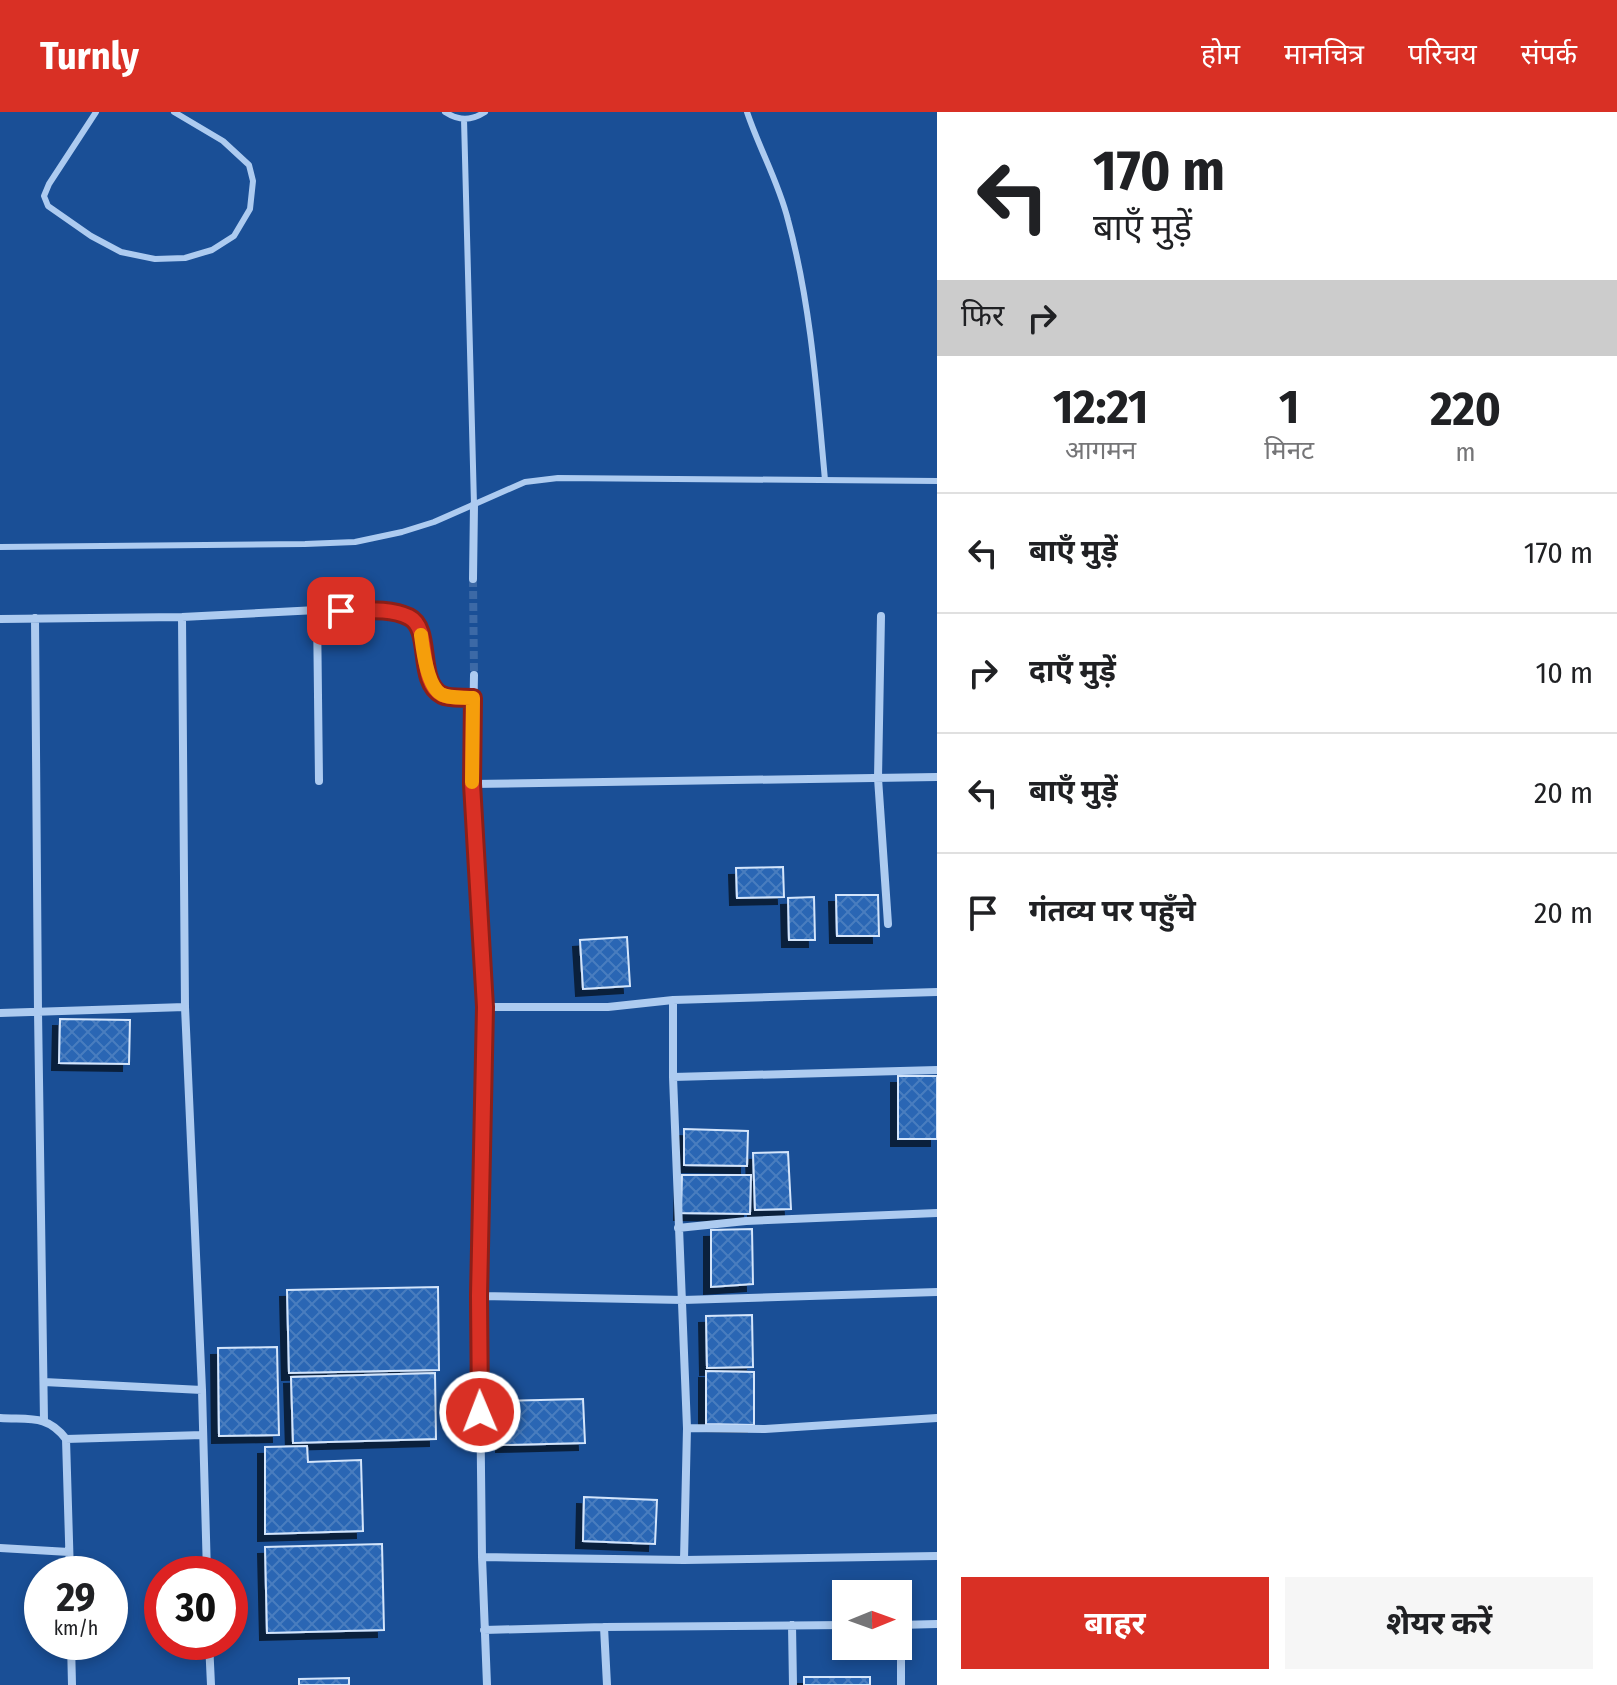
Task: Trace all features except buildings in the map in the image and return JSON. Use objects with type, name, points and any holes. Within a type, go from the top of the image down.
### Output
[{"type":"street","points":[[473,579],[474,505]]},
{"type":"street","points":[[317,610],[319,781]]},
{"type":"street","points":[[0,619],[182,617],[317,610],[388,612],[411,618],[421,629],[429,677],[435,689],[445,696],[473,698]]},
{"type":"street","points":[[881,616],[878,778],[888,924]]},
{"type":"street","points":[[182,617],[185,1007],[206,1556]]},
{"type":"street","points":[[35,618],[44,1421]]},
{"type":"street","points":[[474,675],[472,784],[485,1007],[479,1296],[487,1685]]},
{"type":"street","points":[[472,784],[937,777]]},
{"type":"street","points":[[485,1007],[608,1007],[673,1000],[937,992]]},
{"type":"street","points":[[673,1000],[673,1077],[687,1428],[684,1560]]},
{"type":"street","points":[[0,1013],[185,1007]]},
{"type":"street","points":[[673,1077],[937,1070]]},
{"type":"street","points":[[678,1228],[746,1221],[937,1213]]},
{"type":"street","points":[[479,1296],[683,1300],[937,1292]]},
{"type":"street","points":[[44,1382],[202,1390]]},
{"type":"street","points":[[0,1418],[44,1421],[57,1427],[66,1439],[69,1556]]},
{"type":"street","points":[[687,1428],[765,1429],[937,1418]]},
{"type":"street","points":[[66,1439],[203,1435]]},
{"type":"street","points":[[0,1548],[69,1552]]},
{"type":"street","points":[[482,1557],[684,1560],[937,1556]]},
{"type":"street","points":[[912,1625],[937,1624]]},
{"type":"street","points":[[792,1625],[793,1685]]},
{"type":"street","points":[[484,1630],[832,1625]]},
{"type":"street","points":[[604,1627],[607,1685]]},
{"type":"street","points":[[71,1660],[72,1685]]},
{"type":"street","points":[[210,1660],[211,1685]]},
{"type":"street","points":[[901,1660],[901,1685]]},
{"type":"lane","points":[[96,112],[49,184],[44,196],[48,206],[91,236],[121,252],[155,259],[185,258],[212,250],[234,236],[250,209],[253,181],[249,165],[223,141],[174,112]]},
{"type":"lane","points":[[445,112],[454,118],[464,119],[476,118],[485,112]]},
{"type":"lane","points":[[747,112],[788,216],[803,281],[825,480]]},
{"type":"lane","points":[[464,119],[474,505]]},
{"type":"lane","points":[[0,547],[355,542],[434,522],[525,482],[558,478],[937,481]]},
{"type":"tunnel","points":[[473,579],[474,675]]},
{"type":"slow traffic","points":[[421,635],[429,677],[435,689],[445,696],[473,698],[472,782]]},
{"type":"route","points":[[341,611],[388,612],[411,618],[421,629],[429,677],[435,689],[445,696],[473,698],[472,784],[485,1007],[479,1296],[480,1412]]}]
